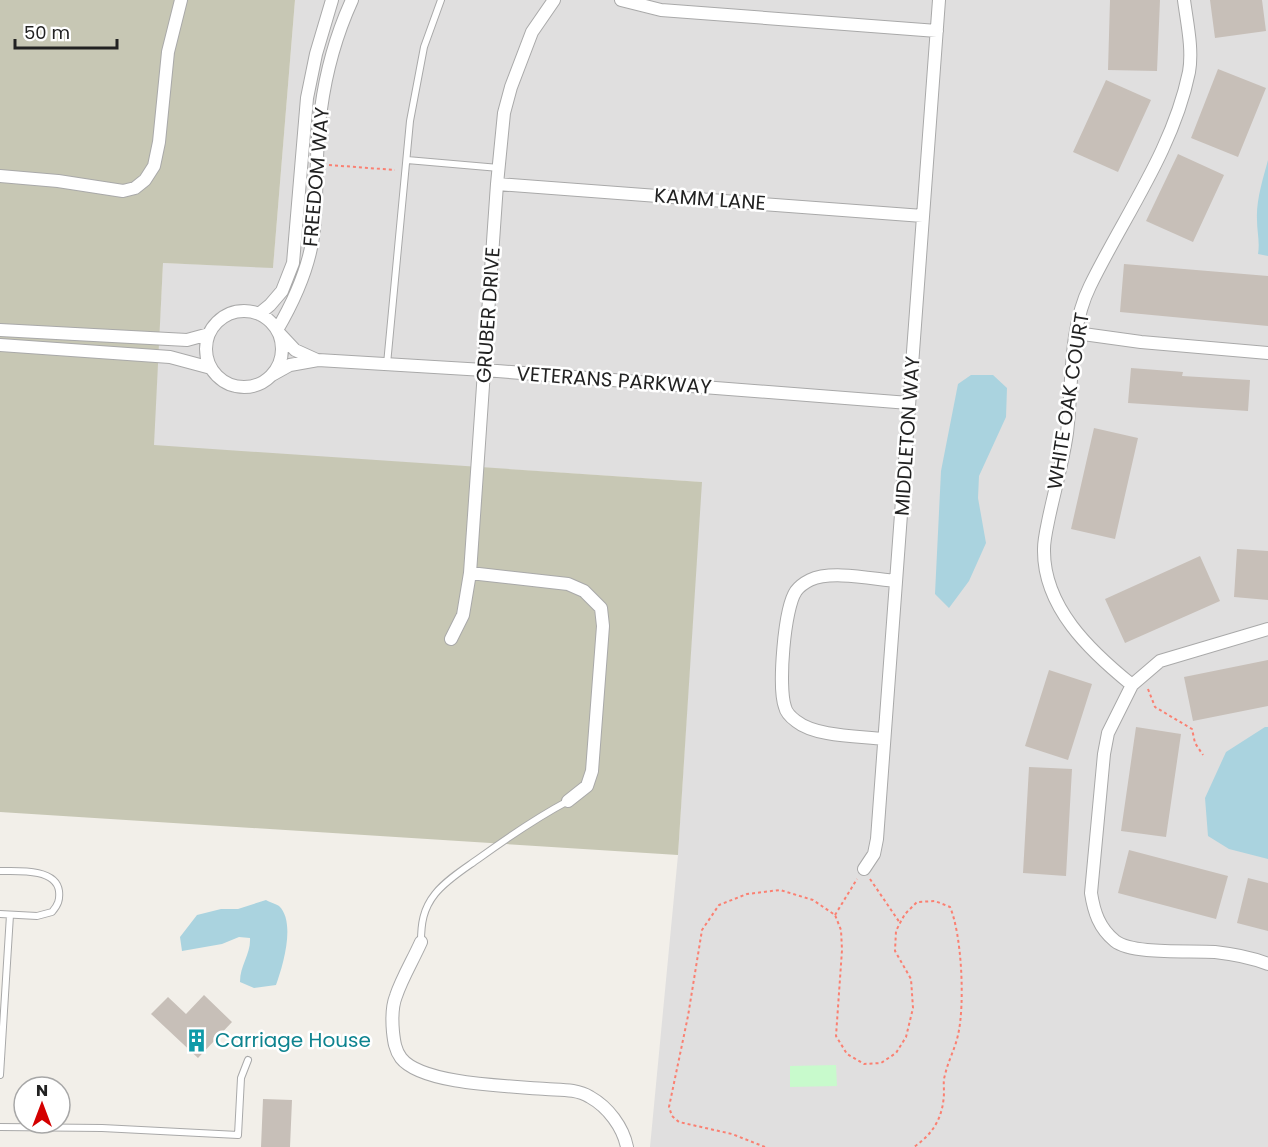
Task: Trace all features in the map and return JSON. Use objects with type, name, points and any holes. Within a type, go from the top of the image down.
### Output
[{"type":"street","points":[[0,176],[58,181],[123,191],[135,189],[145,180],[154,166],[159,142],[168,52],[181,0]]},
{"type":"street","name":"FREEDOM WAY","points":[[259,314],[282,291],[293,263],[307,98],[332,0]]},
{"type":"street","name":"FREEDOM WAY","points":[[278,332],[306,271],[313,236],[320,111],[331,58],[352,0]]},
{"type":"street","name":"GRUBER DRIVE","points":[[452,639],[463,615],[470,573],[504,112],[532,32],[554,0]]},
{"type":"street","points":[[621,0],[661,10],[937,31]]},
{"type":"street","name":"MIDDLETON WAY","points":[[864,869],[874,854],[877,839],[939,0]]},
{"type":"street","name":"WHITE OAK COURT","points":[[1132,685],[1080,638],[1063,613],[1049,582],[1044,549],[1067,434],[1079,315],[1090,286],[1143,191],[1177,113],[1189,70],[1190,40],[1184,0]]},
{"type":"street","points":[[328,12],[343,20]]},
{"type":"street","name":"KAMM LANE","points":[[497,184],[923,216]]},
{"type":"street","points":[[247,311],[259,314],[267,319],[278,332],[282,344],[282,356],[272,375],[252,386],[240,387],[218,378],[206,357],[209,334],[215,324],[224,316],[235,312],[247,311]]},
{"type":"street","points":[[0,330],[187,340],[209,334]]},
{"type":"street","name":"VETERANS PARKWAY","points":[[278,332],[295,350],[318,360]]},
{"type":"street","points":[[1076,333],[1141,342],[1268,353]]},
{"type":"street","points":[[0,345],[170,357],[211,368]]},
{"type":"street","name":"VETERANS PARKWAY","points":[[272,375],[290,365],[318,360],[909,402]]},
{"type":"street","points":[[470,573],[568,584],[584,591],[601,608],[603,626],[592,771],[587,786],[568,801]]},
{"type":"street","points":[[884,739],[826,733],[806,728],[794,720],[785,709],[781,691],[786,621],[789,605],[796,589],[812,579],[832,575],[896,581]]},
{"type":"street","points":[[1268,629],[1160,661],[1132,685],[1108,733],[1091,893],[1094,913],[1116,942],[1137,949],[1213,952],[1246,956],[1268,964]]},
{"type":"street","points":[[421,942],[395,998],[392,1025],[394,1044],[401,1058],[415,1069],[437,1077],[485,1084],[573,1090],[590,1097],[603,1107],[621,1127],[627,1147]]},
{"type":"lane","points":[[387,364],[410,121],[424,47],[441,0]]},
{"type":"lane","points":[[406,160],[499,168]]},
{"type":"lane","points":[[303,164],[317,164]]},
{"type":"lane","points":[[421,942],[421,922],[435,893],[463,869],[534,819],[568,801]]},
{"type":"lane","points":[[0,870],[48,876],[58,885],[60,898],[51,912],[37,916],[0,914]]},
{"type":"lane","points":[[0,1075],[10,915]]},
{"type":"lane","points":[[0,1127],[102,1128],[238,1135],[241,1078],[248,1060]]},
{"type":"path","points":[[317,164],[405,171]]},
{"type":"path","points":[[1132,685],[1148,685],[1148,692],[1155,707],[1192,729],[1195,743],[1203,755]]},
{"type":"path","points":[[835,915],[864,869],[900,923]]},
{"type":"path","points":[[765,1147],[732,1134],[679,1122],[672,1116],[669,1107],[688,1016],[702,930],[719,905],[747,894],[780,890],[813,900],[835,915],[841,930],[842,950],[836,1035],[847,1054],[864,1064],[881,1063],[896,1053],[906,1037],[913,1008],[911,979],[895,951],[896,931],[900,923],[917,902],[935,901],[950,907],[955,920],[963,1001],[958,1035],[944,1077],[940,1119],[926,1138],[914,1147]]},
{"type":"shaded area","points":[[0,0],[295,0],[273,268],[163,263],[154,445],[702,482],[678,855],[0,812]]},
{"type":"shaded area","points":[[295,0],[1268,0],[1268,1147],[650,1147],[678,855],[701,482],[153,446],[163,263],[273,267]]},
{"type":"green space","points":[[836,1065],[837,1086],[790,1087],[790,1066]]},
{"type":"water","points":[[1268,160],[1268,256],[1258,254],[1257,212]]},
{"type":"water","points":[[971,375],[993,375],[1007,388],[1006,417],[979,476],[978,498],[986,543],[969,581],[949,608],[935,594],[941,471],[958,384]]},
{"type":"water","points":[[1268,727],[1268,859],[1229,849],[1208,836],[1205,798],[1226,752]]},
{"type":"water","points":[[266,900],[279,906],[287,922],[282,967],[276,985],[254,988],[240,982],[250,938],[239,937],[222,944],[182,951],[180,937],[197,915],[221,909],[238,909]]},
{"type":"building","points":[[1110,0],[1160,0],[1157,71],[1108,70]]},
{"type":"building","points":[[1210,0],[1262,0],[1266,31],[1215,38]]},
{"type":"building","points":[[1218,69],[1266,88],[1238,157],[1191,138]]},
{"type":"building","points":[[1106,80],[1151,100],[1118,172],[1073,152]]},
{"type":"building","points":[[1178,154],[1224,175],[1193,242],[1146,221]]},
{"type":"building","points":[[1124,264],[1268,276],[1268,326],[1120,312]]},
{"type":"building","points":[[1131,368],[1183,372],[1182,376],[1250,380],[1248,411],[1128,403]]},
{"type":"building","points":[[1094,428],[1138,438],[1115,539],[1071,529]]},
{"type":"building","points":[[1237,549],[1268,551],[1268,600],[1234,597]]},
{"type":"building","points":[[1200,556],[1220,601],[1125,643],[1105,599]]},
{"type":"building","points":[[1268,660],[1268,706],[1193,721],[1184,677]]},
{"type":"building","points":[[1049,670],[1092,684],[1068,760],[1025,746]]},
{"type":"building","points":[[1136,727],[1181,734],[1166,837],[1121,831]]},
{"type":"building","points":[[1029,767],[1072,769],[1066,876],[1023,873]]},
{"type":"building","points":[[1129,850],[1228,876],[1216,919],[1118,893]]},
{"type":"building","points":[[1248,878],[1268,883],[1268,931],[1237,923]]},
{"type":"building","name":"Carriage House","points":[[204,995],[232,1022],[198,1058],[151,1014],[168,997],[186,1014]]},
{"type":"building","points":[[263,1099],[292,1100],[290,1147],[261,1147]]},
{"type":"place","name":"Carriage House","points":[[197,1040]]}]
